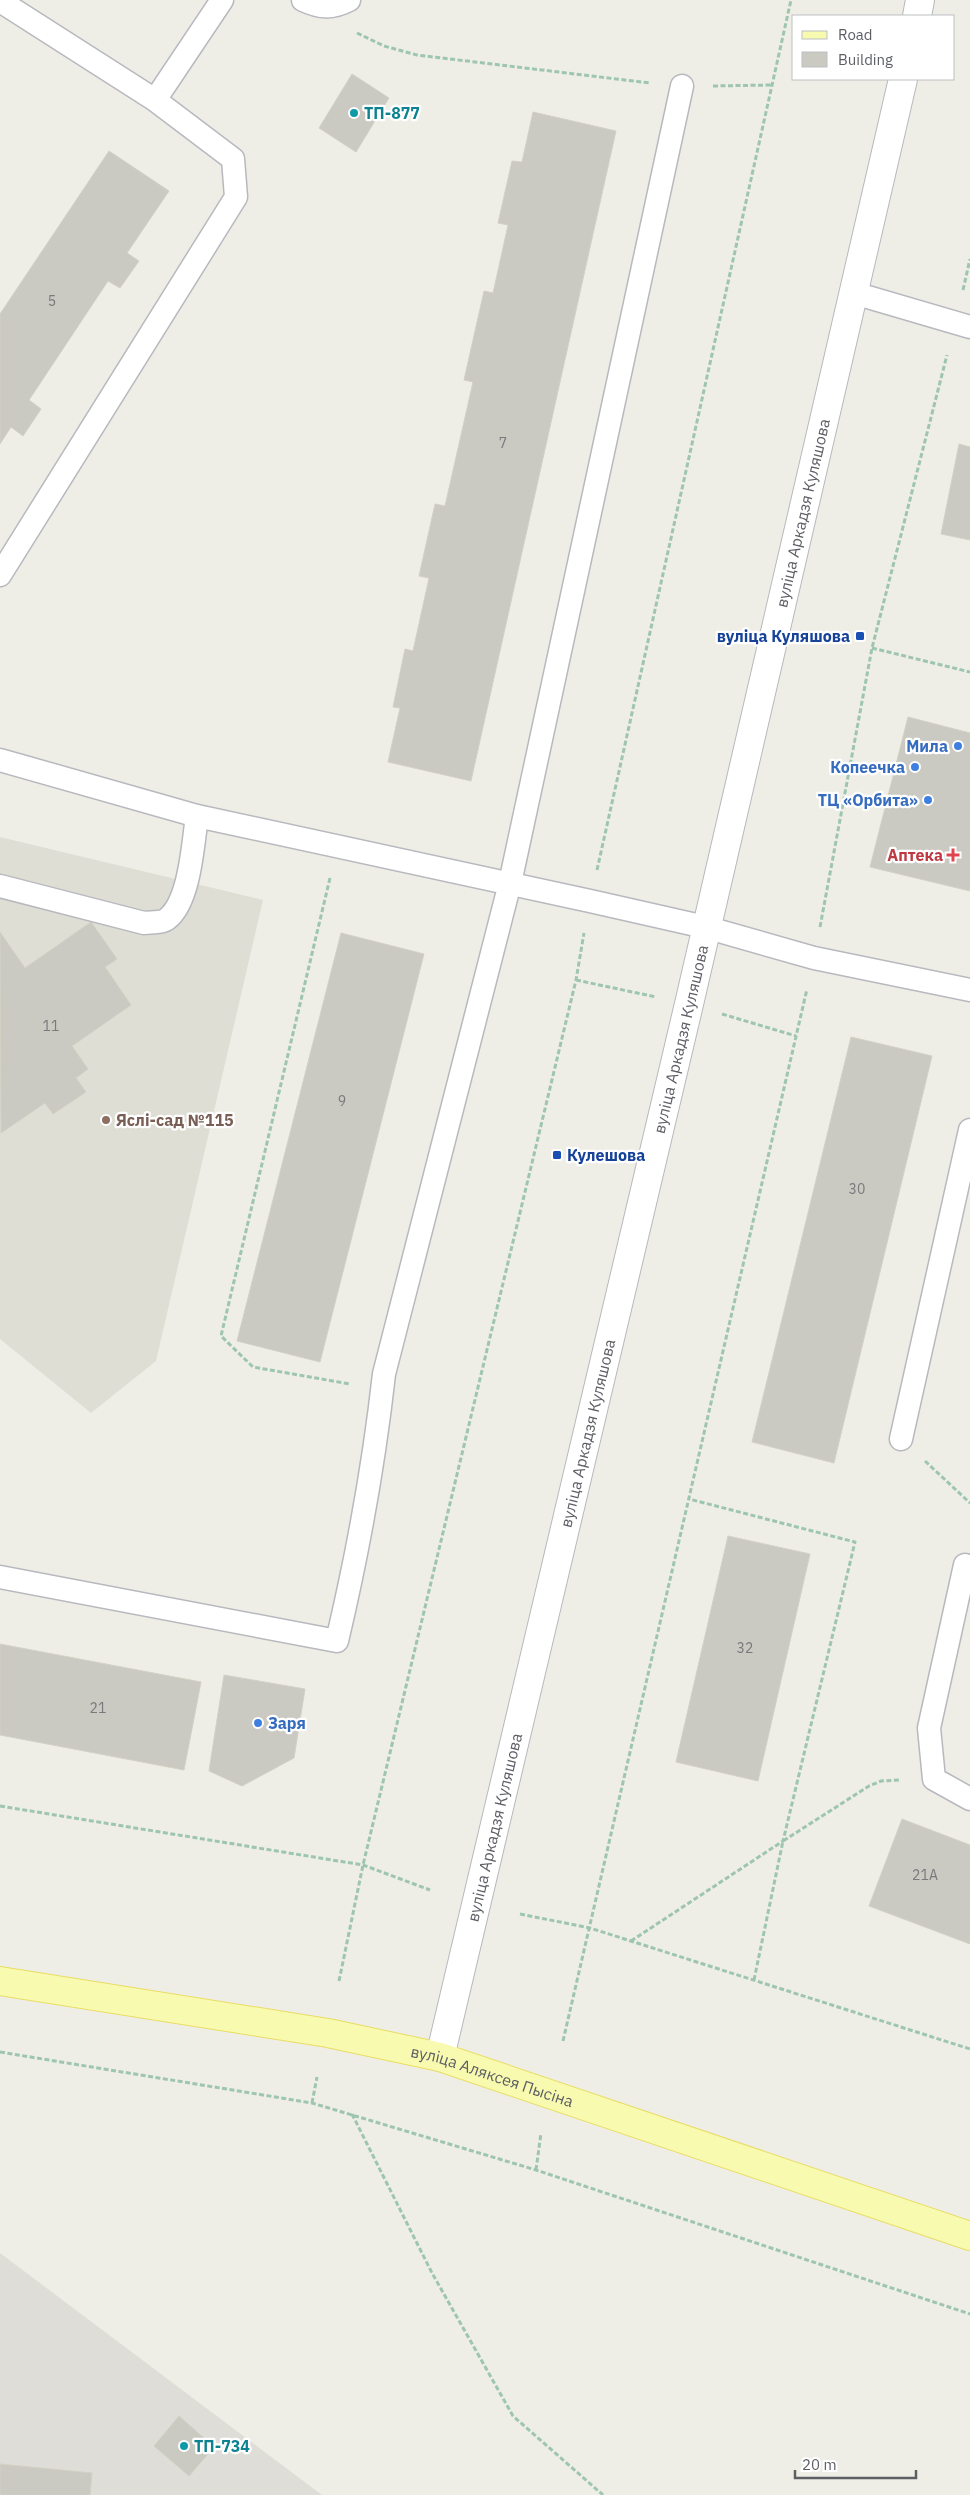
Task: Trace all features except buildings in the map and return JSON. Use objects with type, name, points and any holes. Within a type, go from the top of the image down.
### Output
[{"type":"main road","points":[[917,15],[920,0]]},
{"type":"main road","name":"вуліца Аркадзя Куляшова","points":[[440,2058],[903,80]]},
{"type":"main road","name":"вуліца Аляксея Пысіна","points":[[0,1980],[328,2033],[440,2058],[970,2236]]},
{"type":"lane","points":[[155,100],[222,0]]},
{"type":"lane","points":[[304,0],[318,7],[343,3]]},
{"type":"lane","points":[[0,2],[155,100],[233,159],[236,197],[0,575]]},
{"type":"lane","points":[[0,1577],[337,1641],[358,1549],[378,1430],[384,1374],[510,883],[682,86]]},
{"type":"lane","points":[[854,293],[963,325]]},
{"type":"lane","points":[[0,760],[197,816],[590,901],[705,927],[814,958],[970,990]]},
{"type":"lane","points":[[0,886],[144,923],[166,920],[179,906],[186,881],[197,816]]},
{"type":"lane","points":[[901,1439],[970,1130]]},
{"type":"lane","points":[[965,1565],[929,1728],[934,1779],[970,1800]]},
{"type":"path","points":[[339,1981],[363,1866],[483,1358],[576,980],[590,901],[792,0]]},
{"type":"path","points":[[343,3],[358,34],[384,46],[417,55],[682,86],[772,85]]},
{"type":"path","points":[[563,2040],[814,958],[872,648],[963,325],[970,259]]},
{"type":"path","points":[[872,648],[970,672]]},
{"type":"path","points":[[337,846],[221,1336],[253,1367],[348,1385],[384,1374]]},
{"type":"path","points":[[901,1439],[970,1503]]},
{"type":"path","points":[[689,1499],[855,1542],[784,1841],[754,1980]]},
{"type":"path","points":[[631,1940],[869,1786],[882,1781],[934,1779]]},
{"type":"path","points":[[0,1806],[363,1866],[430,1890]]},
{"type":"path","points":[[520,1914],[590,1928],[631,1940],[970,2049]]},
{"type":"path","points":[[0,2052],[312,2102],[536,2170],[970,2314]]},
{"type":"path","points":[[312,2102],[317,2077]]},
{"type":"path","points":[[352,2114],[432,2273],[513,2416],[603,2495]]},
{"type":"path","points":[[536,2170],[541,2133]]},
{"type":"shaded area","name":"Яслі-сад №115","points":[[0,837],[263,900],[156,1361],[91,1413],[0,1339]]},
{"type":"shaded area","points":[[0,2253],[322,2495],[0,2495]]},
{"type":"place","name":"ТП-877","points":[[354,113]]},
{"type":"place","name":"вуліца Куляшова","points":[[860,636]]},
{"type":"place","name":"Мила","points":[[958,746]]},
{"type":"place","name":"Копеечка","points":[[915,767]]},
{"type":"place","name":"ТЦ «Орбита»","points":[[928,800]]},
{"type":"place","name":"Аптека","points":[[953,855]]},
{"type":"place","name":"Яслі-сад №115","points":[[106,1120]]},
{"type":"place","name":"Кулешова","points":[[557,1155]]},
{"type":"place","name":"Заря","points":[[258,1723]]},
{"type":"place","name":"ТП-734","points":[[184,2446]]}]
